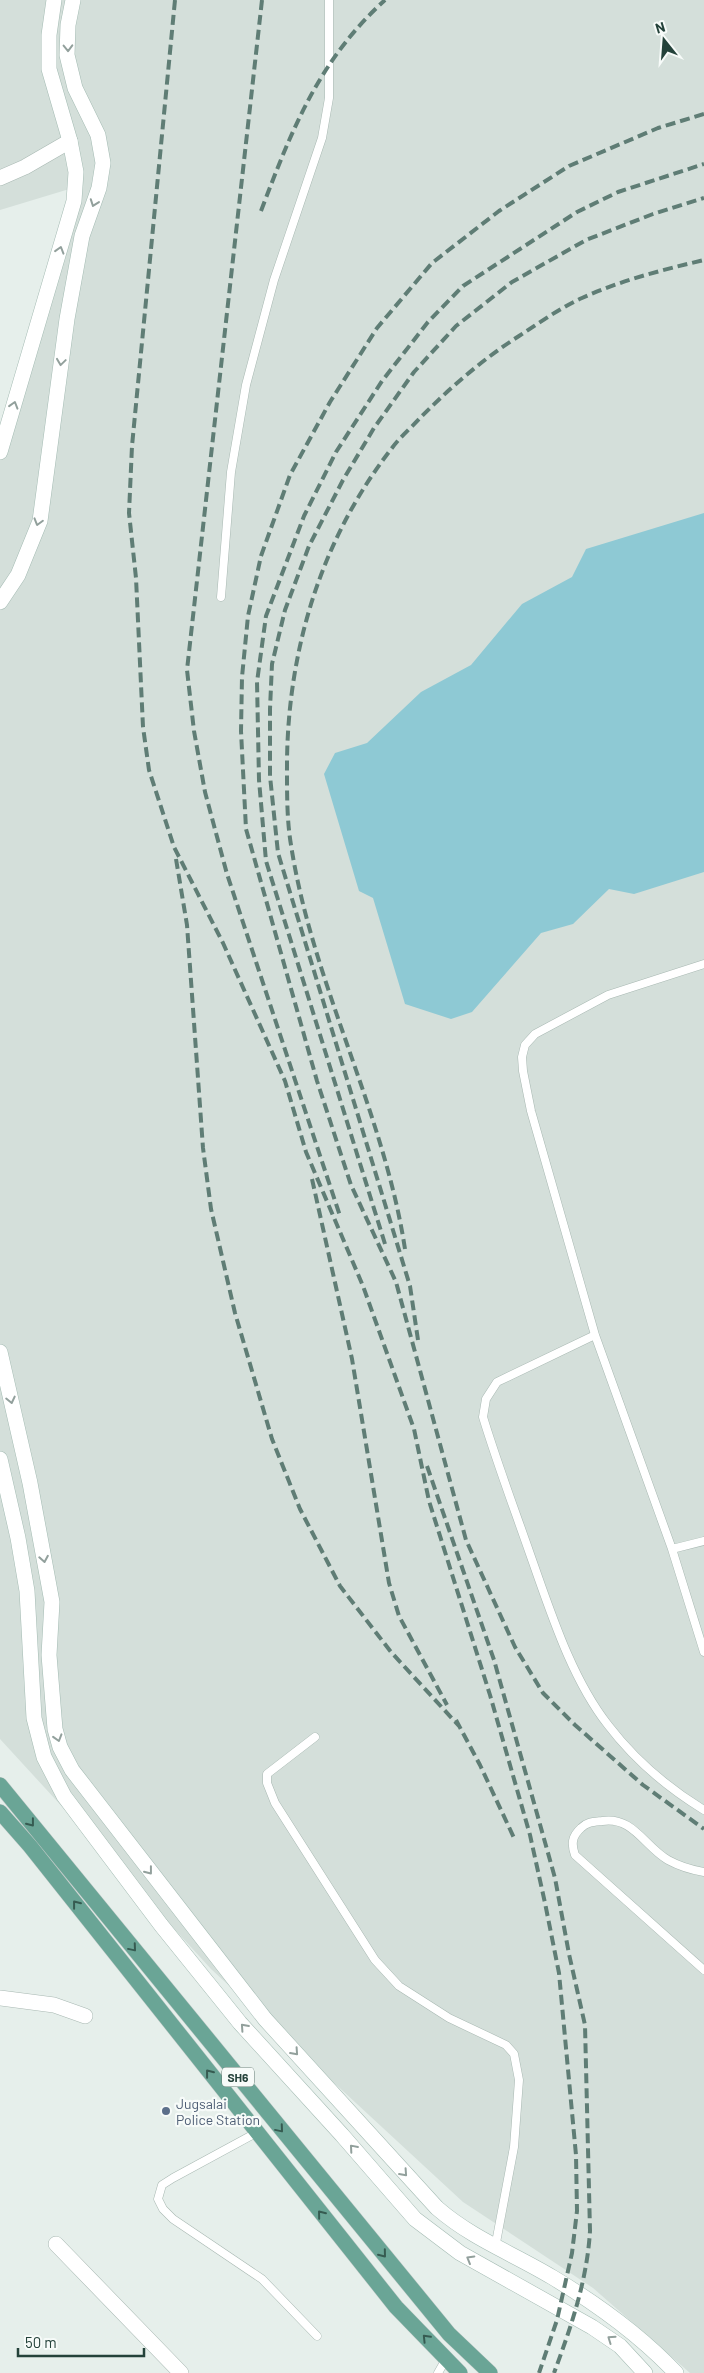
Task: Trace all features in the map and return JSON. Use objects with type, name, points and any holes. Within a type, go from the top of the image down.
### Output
[{"type":"main road","name":"SH6","points":[[0,1785],[449,2334],[490,2373]]},
{"type":"main road","name":"SH6","points":[[0,1812],[36,1854],[396,2307],[460,2373]]},
{"type":"street","points":[[0,452],[74,201],[76,172],[70,141],[49,69],[49,35],[54,0]]},
{"type":"street","points":[[0,602],[18,576],[40,520],[68,310],[82,236],[100,188],[103,163],[98,135],[76,88],[68,55],[68,25],[73,0]]},
{"type":"street","points":[[0,178],[25,167],[70,141]]},
{"type":"street","points":[[0,1352],[30,1483],[52,1602],[49,1655],[52,1709],[60,1747],[72,1770],[265,2019],[437,2208],[458,2226],[495,2248],[551,2276],[603,2310],[656,2352],[676,2373]]},
{"type":"street","points":[[0,1459],[18,1538],[27,1592],[34,1718],[44,1757],[64,1796],[92,1835],[240,2023],[342,2135],[414,2219],[460,2253],[592,2326],[620,2346],[646,2373]]},
{"type":"street","points":[[34,1718],[52,1709]]},
{"type":"street","points":[[0,1998],[54,2005],[85,2016]]},
{"type":"street","points":[[56,2244],[181,2373]]},
{"type":"lane","points":[[221,597],[231,472],[246,385],[274,280],[322,138],[329,98],[329,0]]},
{"type":"lane","points":[[704,964],[608,995],[536,1034],[525,1046],[522,1057],[531,1111],[595,1335],[672,1549],[704,1652]]},
{"type":"lane","points":[[595,1335],[498,1382],[486,1399],[483,1418],[560,1639],[586,1688],[607,1724],[630,1751],[668,1784],[704,1810]]},
{"type":"lane","points":[[672,1549],[704,1541]]},
{"type":"lane","points":[[315,1737],[267,1774],[267,1783],[275,1803],[381,1967],[399,1986],[449,2018],[506,2046],[514,2054],[519,2080],[517,2118],[514,2147],[495,2248]]},
{"type":"lane","points":[[704,1872],[691,1870],[667,1860],[632,1828],[614,1819],[586,1823],[574,1834],[572,1845],[575,1855],[704,1970]]},
{"type":"lane","points":[[256,2133],[162,2185],[158,2199],[163,2210],[173,2219],[262,2279],[318,2336]]},
{"type":"lane","points":[[438,2373],[446,2359]]},
{"type":"shaded area","points":[[0,0],[704,0],[704,2373],[690,2373],[593,2288],[463,2202],[211,1969],[0,1739],[0,437],[76,187],[0,210]]},
{"type":"water","points":[[704,513],[704,872],[634,894],[609,889],[573,924],[541,933],[472,1012],[451,1019],[405,1004],[373,898],[359,891],[324,774],[335,753],[367,743],[421,692],[471,665],[522,604],[572,577],[586,549]]},
{"type":"railway","points":[[175,0],[132,446],[129,513],[136,578],[143,727],[149,770],[174,847],[223,943],[285,1081],[306,1152],[363,1286],[414,1429],[429,1501],[490,1695],[530,1835],[559,1973],[576,2155],[577,2211],[572,2253],[557,2320],[539,2373]]},
{"type":"railway","points":[[262,0],[187,670],[194,731],[205,792],[227,874],[340,1216]]},
{"type":"railway","points":[[261,211],[296,124],[310,97],[342,47],[385,0]]},
{"type":"railway","points":[[704,114],[658,128],[569,166],[499,211],[432,263],[377,328],[330,402],[290,475],[261,556],[248,616],[242,677],[241,731],[246,829],[317,1081],[351,1185],[396,1282],[466,1540],[515,1647],[543,1693],[575,1725],[643,1785],[704,1829]]},
{"type":"railway","points":[[385,1244],[266,861],[259,780],[257,682],[266,616],[304,516],[336,452],[382,381],[428,322],[463,286],[577,212],[618,192],[704,164]]},
{"type":"railway","points":[[418,1340],[410,1286],[278,853],[270,776],[270,709],[272,664],[285,610],[309,546],[343,480],[374,428],[414,372],[456,326],[512,282],[586,240],[653,214],[704,198]]},
{"type":"railway","points":[[405,1249],[395,1198],[381,1147],[315,947],[301,896],[291,845],[287,790],[288,728],[301,642],[312,601],[327,560],[345,521],[367,484],[399,440],[456,384],[506,345],[574,302],[627,281],[704,260]]},
{"type":"railway","points":[[176,859],[187,925],[203,1148],[211,1209],[235,1313],[272,1439],[300,1509],[340,1586],[391,1652],[459,1726]]},
{"type":"railway","points":[[312,1179],[352,1359],[389,1583],[399,1616],[447,1705]]},
{"type":"railway","points":[[427,1466],[494,1660],[555,1878],[585,2025],[590,2231],[582,2286],[554,2373]]},
{"type":"railway","points":[[456,1720],[480,1765],[515,1840]]},
{"type":"place","name":"Jugsalai Police Station","points":[[166,2111]]}]
